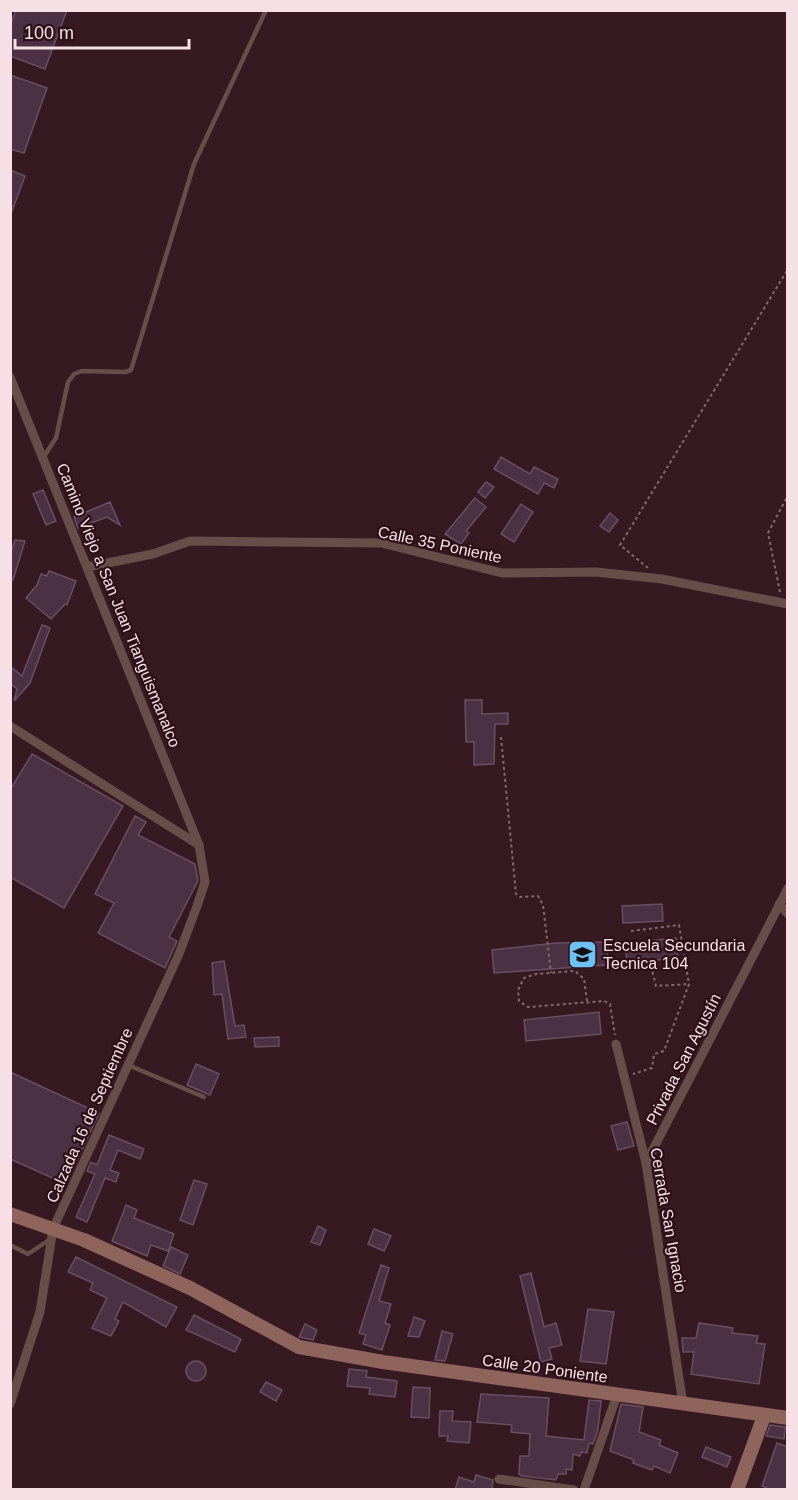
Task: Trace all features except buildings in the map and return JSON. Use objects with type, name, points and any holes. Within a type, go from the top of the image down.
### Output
[{"type":"main road","name":"Calle 20 Poniente","points":[[10,1214],[52,1234],[84,1240],[190,1288],[299,1347],[616,1395],[788,1418]]},
{"type":"main road","points":[[736,1490],[764,1416]]},
{"type":"street","name":"Camino Viejo a San Juan Tianguismanalco","points":[[10,377],[199,845]]},
{"type":"street","name":"Calle 35 Poniente","points":[[87,567],[153,554],[190,541],[381,543],[502,573],[596,572],[662,579],[786,604]]},
{"type":"street","points":[[10,726],[199,845]]},
{"type":"street","name":"Calzada 16 de Septiembre","points":[[10,1404],[40,1312],[52,1234],[197,906],[205,882],[199,845]]},
{"type":"street","name":"Privada San Agustín","points":[[646,1163],[788,888]]},
{"type":"street","points":[[779,904],[788,914]]},
{"type":"street","name":"Cerrada San Ignacio","points":[[616,1044],[646,1163],[683,1404]]},
{"type":"street","points":[[584,1490],[616,1395]]},
{"type":"street","points":[[499,1479],[574,1490]]},
{"type":"lane","points":[[43,458],[56,438],[68,381],[74,374],[82,371],[125,372],[131,370],[194,164],[266,10]]},
{"type":"lane","points":[[128,1065],[204,1096]]},
{"type":"lane","points":[[10,1245],[28,1254],[52,1234]]},
{"type":"path","points":[[662,579],[620,545],[788,269]]},
{"type":"path","points":[[786,604],[774,572],[768,532],[788,495]]},
{"type":"path","points":[[501,737],[516,894],[520,897],[538,896],[543,905],[551,973]]},
{"type":"path","points":[[625,1077],[652,1068],[654,1054],[664,1051],[689,984],[679,925],[631,931]]},
{"type":"path","points":[[651,966],[656,986],[689,984]]},
{"type":"path","points":[[587,1001],[581,974],[575,971],[524,978],[518,990],[520,1003],[533,1007],[587,1001],[604,1001],[610,1004],[616,1044]]},
{"type":"place","name":"Escuela Secundaria Tecnica 104","points":[[582,954]]}]
